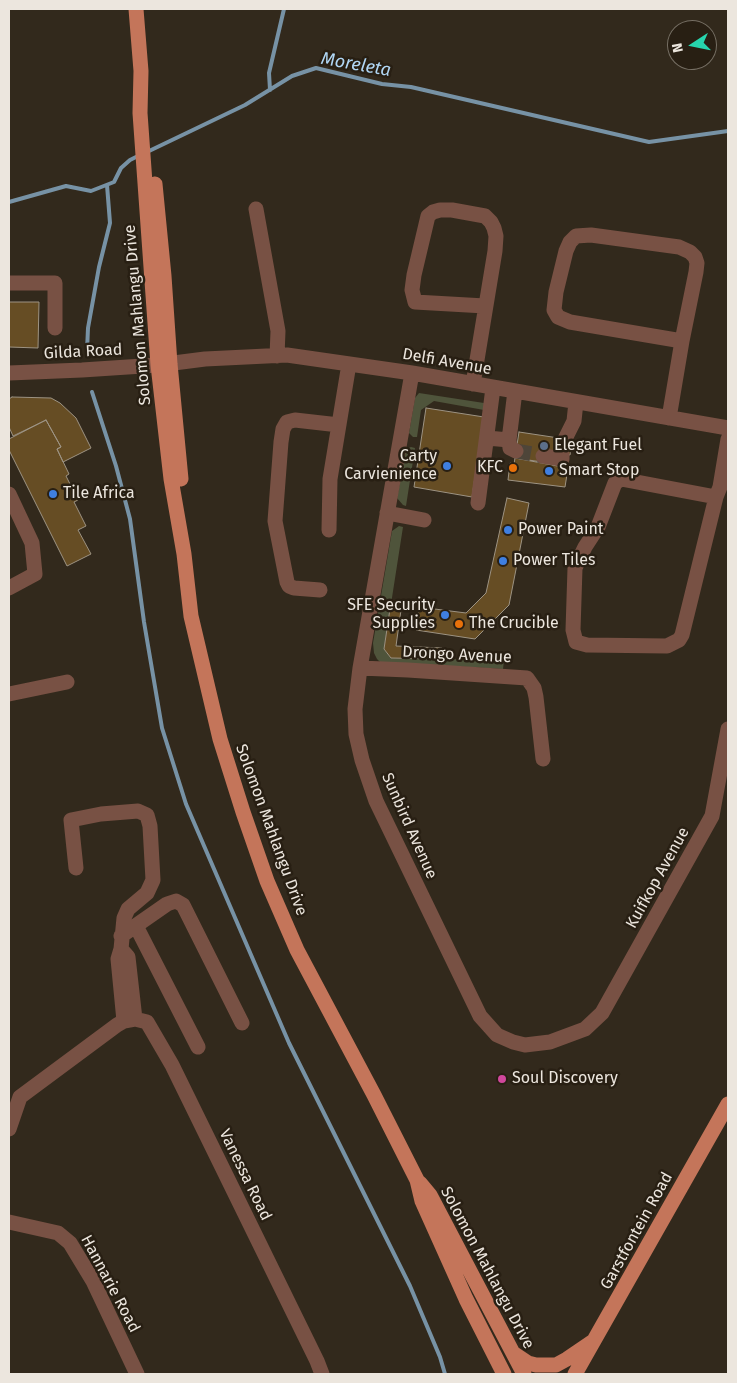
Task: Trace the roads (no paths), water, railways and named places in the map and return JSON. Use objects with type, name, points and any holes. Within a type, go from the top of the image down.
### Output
[{"type":"main road","name":"Solomon Mahlangu Drive","points":[[136,9],[149,173],[164,276],[164,364],[180,472],[184,554],[191,616],[220,739],[267,881],[297,950],[374,1094],[417,1180],[422,1201],[434,1228],[466,1299],[504,1374]]},
{"type":"main road","name":"Garstfontein Road","points":[[575,1374],[728,1104]]},
{"type":"main road","name":"Solomon Mahlangu Drive","points":[[417,1180],[430,1195],[524,1374]]},
{"type":"main road","points":[[512,1352],[528,1363],[556,1365],[596,1339]]},
{"type":"street","points":[[256,209],[278,331],[277,356]]},
{"type":"street","points":[[473,384],[496,236],[491,222],[486,216],[452,210],[433,212],[428,216],[414,275],[412,290],[415,302],[485,306]]},
{"type":"street","points":[[669,418],[697,263],[690,252],[679,247],[592,235],[576,236],[570,242],[556,292],[554,310],[558,317],[570,322],[682,341]]},
{"type":"street","points":[[9,283],[55,283],[55,328]]},
{"type":"street","name":"Delfi Avenue","points":[[164,364],[206,359],[287,355],[412,373],[728,428]]},
{"type":"street","name":"Gilda Road","points":[[9,373],[164,364]]},
{"type":"street","points":[[329,530],[330,479],[349,364]]},
{"type":"street","name":"Sunbird Avenue","points":[[412,373],[360,668],[355,709],[356,734],[362,760],[376,801],[480,1016],[497,1035],[525,1045],[550,1042],[585,1029]]},
{"type":"street","points":[[478,503],[493,388]]},
{"type":"street","points":[[487,438],[512,446],[515,391]]},
{"type":"street","points":[[565,439],[574,421],[576,402]]},
{"type":"street","points":[[320,590],[294,588],[287,582],[275,522],[281,442],[283,429],[287,422],[295,420],[339,425]]},
{"type":"street","points":[[716,497],[621,479],[615,483],[601,520],[575,568],[573,630],[576,642],[587,645],[667,646],[679,640],[720,487],[728,439]]},
{"type":"street","points":[[543,456],[562,459],[562,454]]},
{"type":"street","points":[[9,494],[32,543],[35,574],[9,588]]},
{"type":"street","points":[[387,513],[424,520]]},
{"type":"street","name":"Drongo Avenue","points":[[360,668],[527,678],[534,688],[536,697],[543,760]]},
{"type":"street","points":[[9,694],[68,682]]},
{"type":"street","name":"Kuifkop Avenue","points":[[585,1029],[602,1013],[707,826],[716,802],[728,728]]},
{"type":"street","points":[[9,1129],[14,1096],[125,1021],[130,967],[128,957],[121,942],[125,914],[147,893],[154,880],[150,826],[147,814],[138,811],[101,814],[70,820],[76,868]]},
{"type":"street","points":[[121,942],[136,926],[167,904],[176,901],[183,904],[242,1022]]},
{"type":"street","points":[[136,926],[198,1047]]},
{"type":"street","name":"Vanessa Road","points":[[125,1021],[147,1022],[172,1065],[322,1374]]},
{"type":"street","name":"Hannarie Road","points":[[9,1222],[58,1233],[70,1243],[93,1281],[137,1374]]},
{"type":"waterway","points":[[270,90],[269,73],[284,9]]},
{"type":"waterway","name":"Moreleta","points":[[147,152],[245,105],[292,76],[316,68],[382,84],[411,87],[649,142],[728,131]]},
{"type":"waterway","name":"Moreleta","points":[[9,202],[66,186],[91,191],[114,182],[121,168],[138,156]]},
{"type":"waterway","points":[[87,351],[88,328],[99,267],[110,223],[107,185]]},
{"type":"waterway","points":[[92,392],[116,466],[130,519],[144,622],[162,728],[186,804],[289,1043],[410,1286],[440,1357],[445,1374]]},
{"type":"tunnel","points":[[516,451],[543,456]]},
{"type":"place","name":"Elegant Fuel","points":[[544,446]]},
{"type":"place","name":"Carty Carvienience","points":[[447,466]]},
{"type":"place","name":"KFC","points":[[513,468]]},
{"type":"place","name":"Smart Stop","points":[[549,471]]},
{"type":"place","name":"Tile Africa","points":[[53,494]]},
{"type":"place","name":"Power Paint","points":[[508,530]]},
{"type":"place","name":"Power Tiles","points":[[503,561]]},
{"type":"place","name":"SFE Security Supplies","points":[[445,615]]},
{"type":"place","name":"The Crucible","points":[[459,624]]},
{"type":"place","name":"Soul Discovery","points":[[502,1079]]}]
